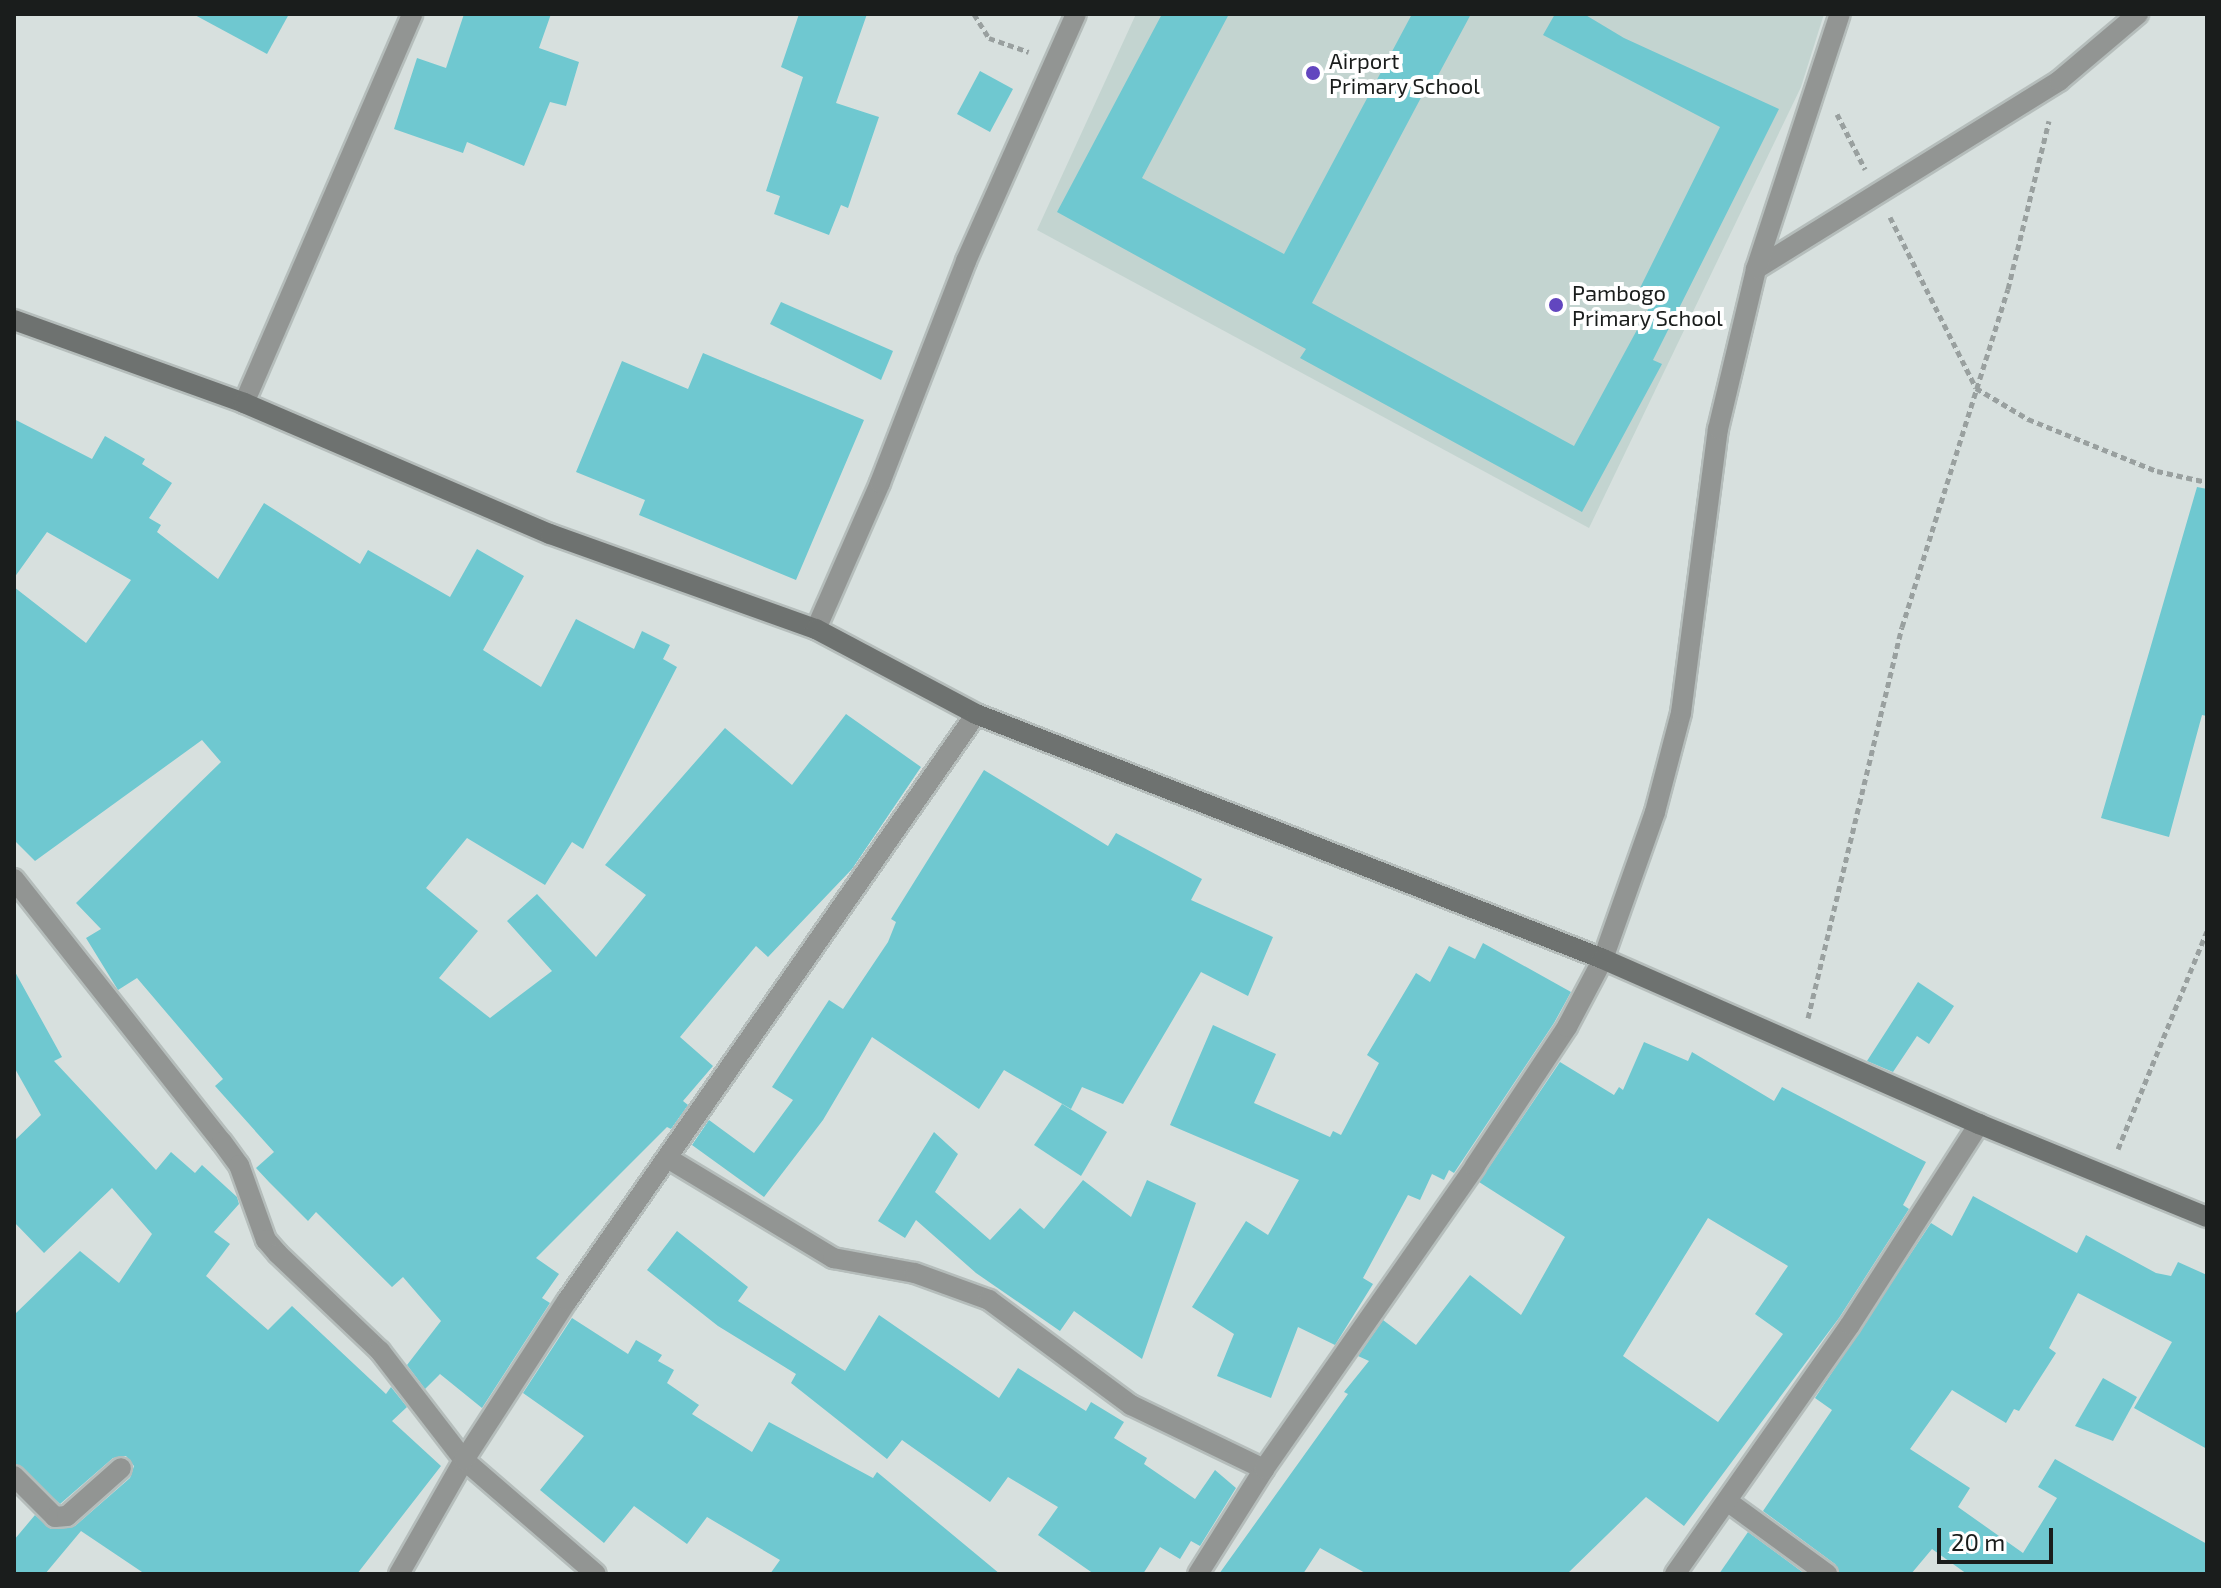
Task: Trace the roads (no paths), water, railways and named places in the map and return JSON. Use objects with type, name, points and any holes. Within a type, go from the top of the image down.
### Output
[{"type":"street","points":[[244,403],[412,14]]},
{"type":"street","points":[[816,629],[880,483],[966,261],[1076,14]]},
{"type":"street","points":[[1198,1574],[1264,1469],[1438,1223],[1567,1027],[1603,959],[1655,812],[1681,713],[1718,429],[1756,269],[1821,81],[1840,14]]},
{"type":"street","points":[[1756,269],[2059,81],[2138,14]]},
{"type":"street","points":[[14,320],[244,403],[550,534],[816,629],[976,714],[1603,959],[1979,1124],[2207,1217]]},
{"type":"street","points":[[399,1574],[464,1460],[976,714]]},
{"type":"street","points":[[14,879],[239,1165],[266,1240],[380,1351],[464,1460],[596,1574]]},
{"type":"street","points":[[1675,1574],[1850,1325],[1979,1124]]},
{"type":"street","points":[[669,1159],[833,1258],[915,1273],[989,1300],[1131,1405],[1264,1469]]},
{"type":"street","points":[[14,1476],[55,1517],[67,1516],[121,1468]]},
{"type":"street","points":[[1727,1501],[1827,1574]]},
{"type":"place","name":"Airport Primary School","points":[[1313,73]]},
{"type":"place","name":"Pambogo Primary School","points":[[1556,305]]}]
